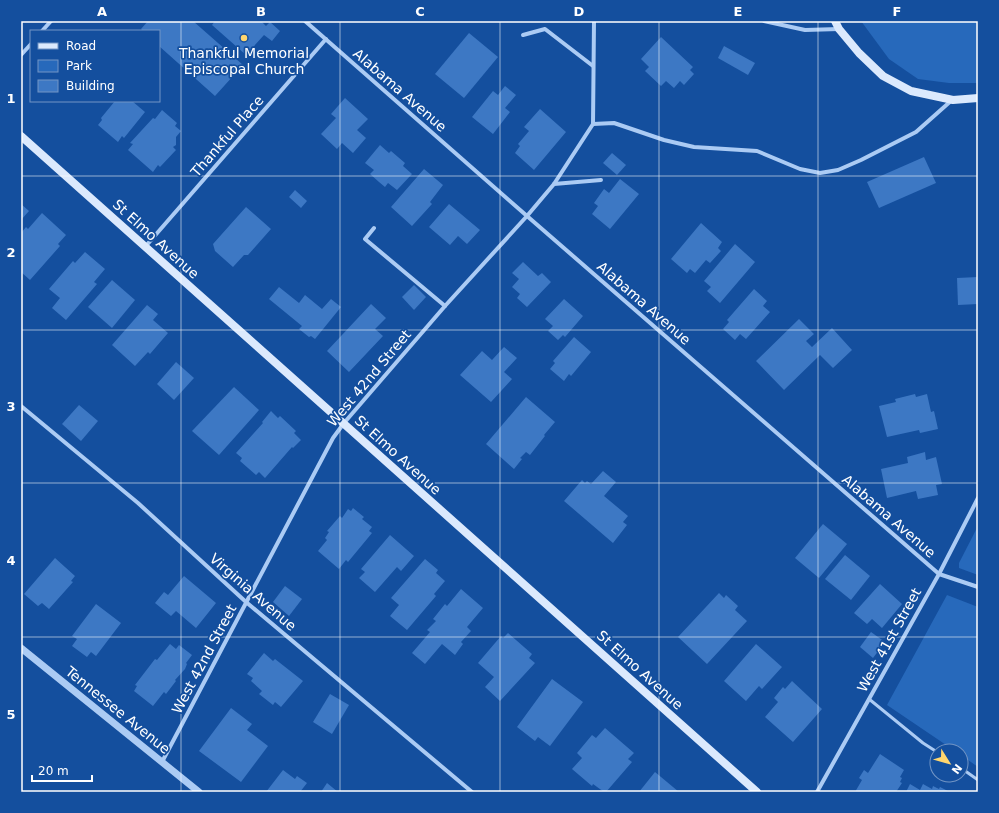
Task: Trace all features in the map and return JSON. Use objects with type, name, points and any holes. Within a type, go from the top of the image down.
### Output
[{"type":"main road","points":[[835,21],[839,29],[859,53],[883,76],[911,91],[953,100],[978,98]]},
{"type":"main road","name":"St Elmo Avenue","points":[[21,136],[757,792]]},
{"type":"street","points":[[43,30],[51,21]]},
{"type":"street","name":"Alabama Avenue","points":[[305,21],[939,574],[978,587]]},
{"type":"street","points":[[594,21],[593,124],[614,123],[664,140],[694,146],[757,151],[800,169],[820,173],[838,170],[916,132],[953,100]]},
{"type":"street","points":[[764,21],[805,30],[839,29]]},
{"type":"street","points":[[523,35],[545,29],[593,66]]},
{"type":"street","name":"Thankful Place","points":[[145,247],[326,39]]},
{"type":"street","points":[[21,55],[30,45]]},
{"type":"street","name":"West 42nd Street","points":[[162,762],[333,438],[344,423],[445,306],[554,184],[593,124]]},
{"type":"street","points":[[554,184],[600,180]]},
{"type":"street","points":[[374,228],[364,239],[445,306]]},
{"type":"street","name":"Virginia Avenue","points":[[21,406],[138,503],[246,602],[472,792]]},
{"type":"street","name":"West 41st Street","points":[[817,792],[939,574],[978,498]]},
{"type":"street","name":"Tennessee Avenue","points":[[21,648],[199,792]]},
{"type":"lane","points":[[869,699],[929,747]]},
{"type":"lane","points":[[969,774],[978,780]]},
{"type":"green space","points":[[861,21],[978,21],[978,83],[949,83],[918,79],[889,59]]},
{"type":"green space","points":[[978,526],[978,575],[959,568],[959,563]]},
{"type":"green space","points":[[947,595],[978,607],[978,767],[969,761],[969,743],[943,743],[887,705]]},
{"type":"building","points":[[148,21],[193,21],[243,65],[215,96],[160,47],[160,30],[141,29]]},
{"type":"building","name":"Thankful Memorial Episcopal Church","points":[[215,21],[261,21],[266,26],[270,22],[280,31],[272,41],[264,35],[246,55],[212,25]]},
{"type":"building","points":[[469,33],[498,57],[464,98],[435,74]]},
{"type":"building","points":[[661,37],[693,67],[690,70],[694,74],[684,85],[680,81],[674,88],[666,81],[661,86],[645,71],[649,67],[641,59]]},
{"type":"building","points":[[724,46],[755,63],[748,75],[718,58]]},
{"type":"building","points":[[505,86],[516,95],[505,108],[510,112],[493,134],[472,117],[493,91],[498,95]]},
{"type":"building","points":[[345,98],[368,119],[357,130],[366,138],[353,153],[342,143],[337,149],[321,134],[336,118],[331,114]]},
{"type":"building","points":[[114,102],[133,102],[145,112],[124,138],[122,136],[118,142],[98,125],[102,120],[101,118]]},
{"type":"building","points":[[540,109],[566,132],[534,170],[515,153],[520,146],[518,144],[529,131],[524,127]]},
{"type":"building","points":[[162,110],[177,123],[175,126],[181,131],[176,137],[176,145],[173,147],[176,150],[160,167],[158,165],[153,172],[128,150],[133,144],[130,143],[153,118],[155,119]]},
{"type":"building","points":[[380,145],[389,153],[391,151],[405,163],[403,166],[412,174],[397,190],[388,183],[385,187],[379,182],[370,174],[374,170],[365,163]]},
{"type":"building","points":[[612,153],[626,165],[617,175],[603,163]]},
{"type":"building","points":[[924,157],[936,183],[879,208],[867,182]]},
{"type":"building","points":[[424,169],[443,185],[430,202],[432,204],[412,226],[391,207]]},
{"type":"building","points":[[620,179],[639,194],[610,229],[592,214],[598,206],[594,203],[604,189],[609,193]]},
{"type":"building","points":[[295,190],[307,201],[301,208],[289,197]]},
{"type":"building","points":[[21,204],[29,211],[21,220]]},
{"type":"building","points":[[449,204],[480,230],[467,244],[458,236],[450,245],[429,227]]},
{"type":"building","points":[[246,207],[271,229],[248,255],[244,255],[233,267],[215,251],[213,244]]},
{"type":"building","points":[[42,213],[66,235],[58,244],[60,246],[30,280],[21,272],[21,233],[26,227],[28,229]]},
{"type":"building","points":[[701,223],[722,242],[718,248],[721,251],[710,263],[706,260],[695,273],[690,269],[687,273],[671,259]]},
{"type":"building","points":[[735,244],[755,262],[720,303],[707,291],[711,287],[704,281]]},
{"type":"building","points":[[85,252],[105,269],[94,282],[97,284],[66,320],[52,308],[60,298],[49,289],[73,261],[75,263]]},
{"type":"building","points":[[523,262],[538,276],[542,273],[551,282],[527,307],[517,298],[520,294],[512,287],[519,279],[512,273]]},
{"type":"building","points":[[978,277],[978,304],[958,305],[957,278]]},
{"type":"building","points":[[112,280],[135,300],[112,328],[88,307]]},
{"type":"building","points":[[414,285],[426,297],[414,310],[402,297]]},
{"type":"building","points":[[279,287],[299,303],[305,295],[322,309],[331,299],[341,307],[315,339],[311,336],[309,337],[299,329],[302,326],[269,299]]},
{"type":"building","points":[[754,289],[767,301],[763,306],[770,312],[746,339],[740,334],[735,340],[723,329],[729,322],[727,320]]},
{"type":"building","points":[[564,299],[583,316],[565,337],[563,335],[558,340],[548,331],[553,326],[545,319]]},
{"type":"building","points":[[371,304],[386,318],[375,329],[383,336],[349,372],[327,351]]},
{"type":"building","points":[[147,305],[158,314],[153,320],[168,333],[150,354],[148,352],[135,366],[112,345]]},
{"type":"building","points":[[799,319],[814,334],[806,341],[812,347],[832,328],[852,350],[833,368],[820,355],[784,390],[756,361]]},
{"type":"building","points":[[574,337],[591,352],[571,376],[569,374],[564,381],[550,369],[555,363],[553,361]]},
{"type":"building","points":[[504,347],[517,358],[504,372],[512,379],[491,402],[460,375],[482,351],[492,360]]},
{"type":"building","points":[[176,362],[194,378],[174,400],[157,384]]},
{"type":"building","points":[[234,387],[259,410],[219,455],[192,431]]},
{"type":"building","points":[[915,394],[916,397],[927,394],[931,412],[934,411],[938,429],[920,433],[919,430],[887,437],[879,406],[896,402],[895,399]]},
{"type":"building","points":[[526,397],[555,422],[530,455],[526,452],[520,458],[522,459],[514,469],[486,444]]},
{"type":"building","points":[[79,405],[98,421],[81,441],[62,424]]},
{"type":"building","points":[[271,411],[278,418],[280,416],[296,431],[294,433],[301,440],[293,448],[292,447],[265,478],[259,472],[256,475],[240,461],[242,458],[236,453],[263,423],[262,422]]},
{"type":"building","points":[[925,452],[926,460],[936,457],[942,484],[936,485],[938,495],[918,499],[916,491],[887,498],[881,469],[908,463],[907,457]]},
{"type":"building","points":[[603,471],[616,482],[604,496],[628,516],[623,522],[627,525],[613,543],[564,501],[582,480],[585,483],[587,481],[591,484]]},
{"type":"building","points":[[353,508],[364,517],[362,519],[372,527],[369,531],[372,533],[348,562],[346,560],[339,569],[318,551],[327,540],[325,538],[329,532],[327,531],[340,516],[342,518],[348,509],[351,511]]},
{"type":"building","points":[[823,524],[847,544],[819,578],[795,558]]},
{"type":"building","points":[[390,535],[414,556],[401,571],[397,567],[375,592],[359,578],[365,572],[361,569]]},
{"type":"building","points":[[845,555],[870,576],[851,600],[825,579]]},
{"type":"building","points":[[55,558],[75,576],[71,581],[73,582],[49,609],[42,603],[38,606],[24,594]]},
{"type":"building","points":[[425,559],[438,570],[436,573],[445,581],[434,594],[436,596],[407,630],[390,616],[399,605],[391,598]]},
{"type":"building","points":[[184,576],[216,603],[196,628],[176,611],[171,616],[155,603],[164,592],[168,595]]},
{"type":"building","points":[[880,584],[902,604],[882,628],[872,619],[867,624],[854,613]]},
{"type":"building","points":[[285,586],[302,599],[289,616],[273,602]]},
{"type":"building","points":[[461,589],[483,608],[467,627],[471,631],[461,642],[463,644],[455,655],[442,644],[425,664],[412,653],[430,632],[427,630],[436,621],[433,619],[445,604],[447,606]]},
{"type":"building","points":[[719,593],[724,598],[726,595],[738,606],[735,610],[747,621],[707,664],[678,637]]},
{"type":"building","points":[[96,604],[121,623],[96,656],[91,652],[87,657],[72,646],[77,639],[72,636]]},
{"type":"building","points":[[871,632],[885,642],[873,658],[860,647]]},
{"type":"building","points":[[508,633],[532,654],[529,658],[535,663],[500,701],[485,687],[494,677],[478,663],[501,636],[503,638]]},
{"type":"building","points":[[170,644],[176,649],[179,645],[192,655],[186,663],[185,669],[175,680],[176,681],[166,694],[164,692],[153,706],[134,691],[137,686],[135,685],[155,659],[157,660]]},
{"type":"building","points":[[756,644],[782,667],[762,689],[759,686],[746,701],[724,681]]},
{"type":"building","points":[[264,653],[273,661],[275,659],[303,681],[281,707],[275,702],[273,705],[259,694],[262,691],[251,681],[253,678],[247,674]]},
{"type":"building","points":[[552,679],[583,702],[550,746],[538,737],[535,741],[517,727]]},
{"type":"building","points":[[792,681],[822,709],[793,742],[765,717],[778,702],[774,698],[783,687],[785,689]]},
{"type":"building","points":[[330,694],[349,705],[332,734],[313,722]]},
{"type":"building","points":[[231,708],[252,724],[247,730],[268,746],[241,782],[199,751]]},
{"type":"building","points":[[605,728],[634,753],[628,759],[632,762],[606,792],[604,792],[593,784],[592,786],[572,769],[582,758],[577,753],[592,735],[596,738]]},
{"type":"building","points":[[880,754],[904,770],[900,777],[902,778],[900,782],[902,783],[896,792],[855,792],[862,780],[859,778],[864,770],[868,773]]},
{"type":"building","points":[[283,770],[295,779],[297,776],[307,783],[300,792],[266,792]]},
{"type":"building","points":[[655,772],[679,792],[639,792]]},
{"type":"building","points":[[327,783],[338,792],[321,792]]},
{"type":"building","points":[[910,784],[920,790],[923,784],[932,789],[933,786],[939,789],[940,787],[950,792],[906,792]]},
{"type":"place","name":"Thankful Memorial Episcopal Church","points":[[244,38]]}]
